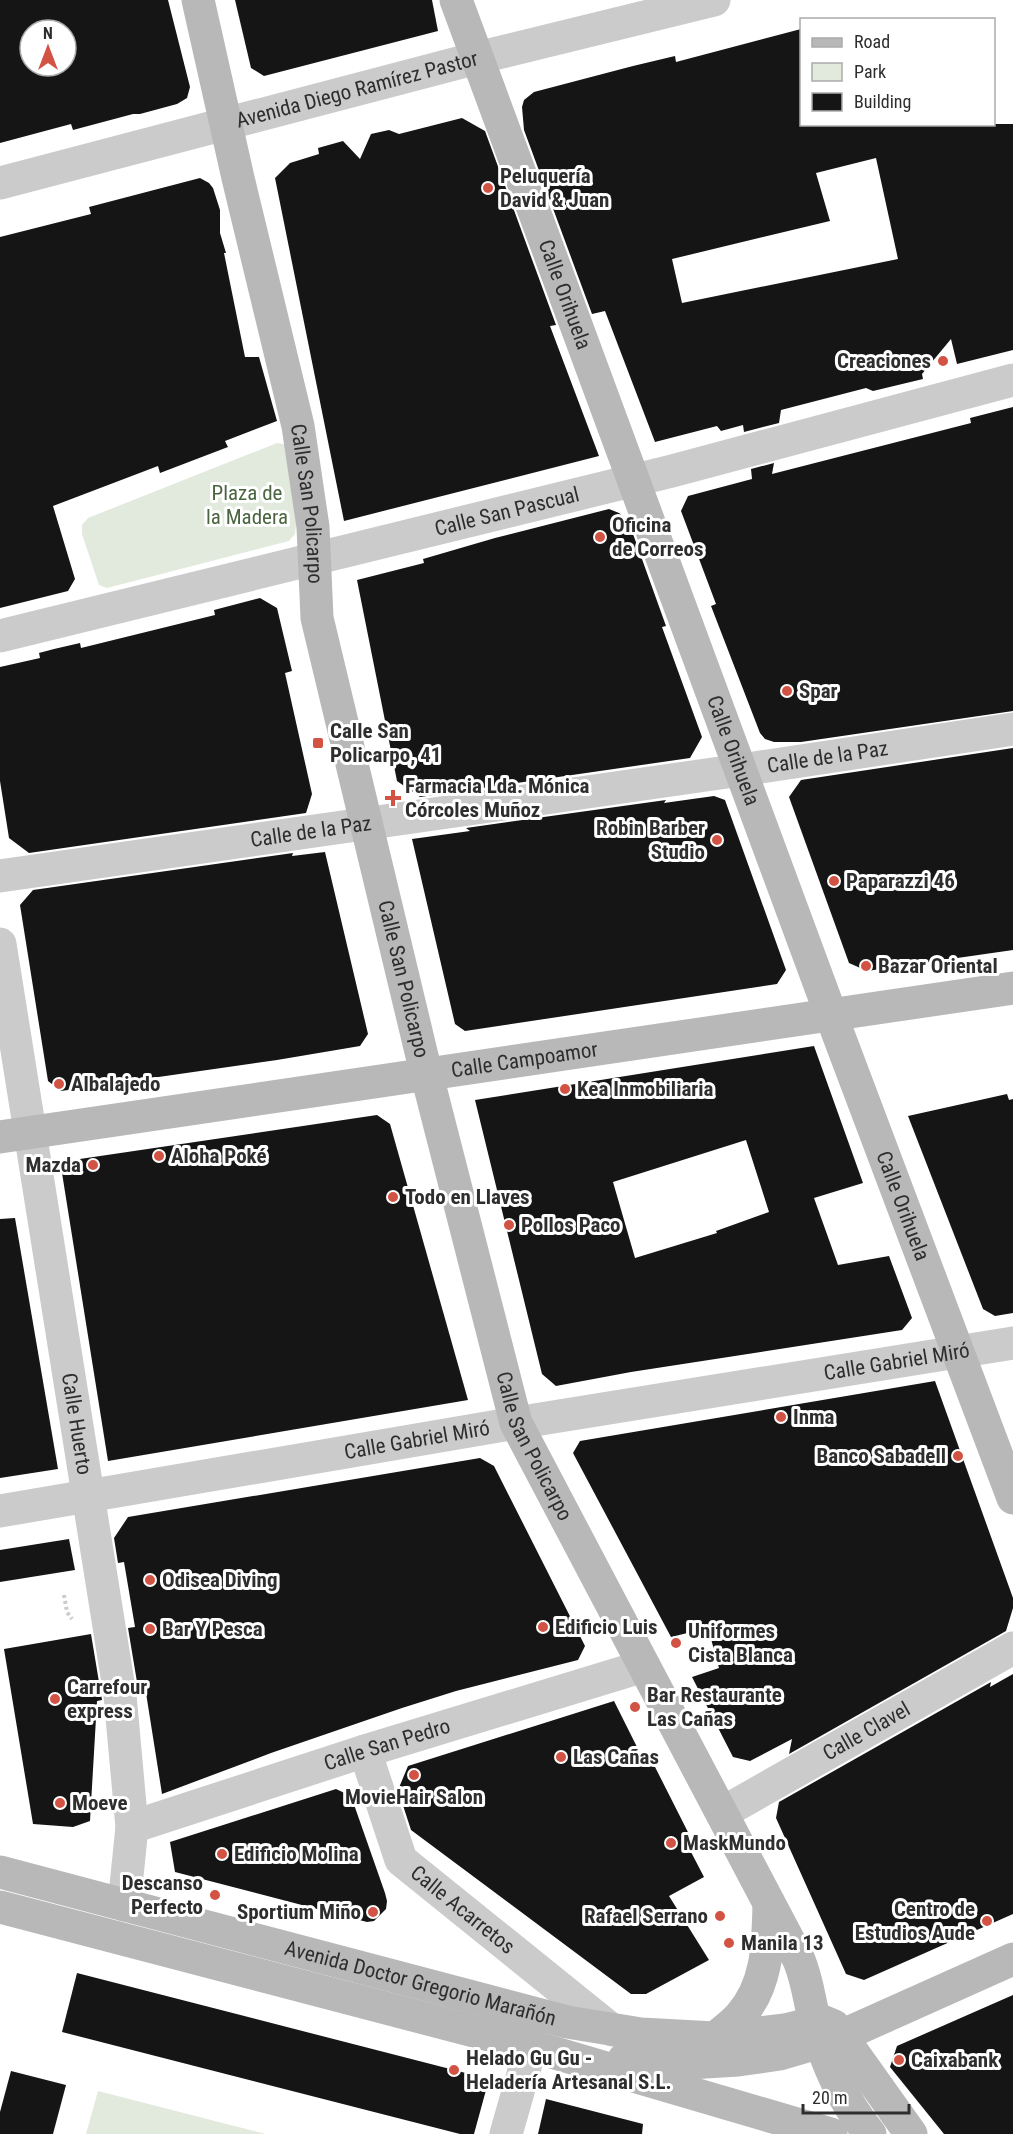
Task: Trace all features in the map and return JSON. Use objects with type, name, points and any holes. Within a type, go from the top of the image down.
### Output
[{"type":"street","name":"Calle San Policarpo","points":[[198,0],[298,426],[308,485],[316,558],[317,618],[427,1074],[516,1423],[799,1960],[826,2033]]},
{"type":"street","name":"Calle Orihuela","points":[[456,0],[831,1015],[1013,1498]]},
{"type":"street","name":"Avenida Diego Ramírez Pastor","points":[[0,183],[477,58],[714,0]]},
{"type":"street","name":"Calle San Pascual","points":[[0,636],[634,481],[1013,380]]},
{"type":"street","name":"Calle de la Paz","points":[[0,876],[1013,729]]},
{"type":"street","name":"Calle Huerto","points":[[0,944],[15,1135],[88,1497],[120,1695],[132,1827],[124,1905]]},
{"type":"street","name":"Calle Campoamor","points":[[15,1135],[1013,988]]},
{"type":"street","name":"Calle Gabriel Miró","points":[[0,1511],[516,1423],[1013,1343]]},
{"type":"street","name":"Calle Clavel","points":[[722,1813],[1013,1648]]},
{"type":"street","name":"Calle San Pedro","points":[[132,1827],[365,1751],[644,1666]]},
{"type":"street","name":"Calle Acarretos","points":[[365,1751],[401,1860],[612,2030]]},
{"type":"street","name":"Avenida Doctor Gregorio Marañón","points":[[0,1872],[567,2022],[612,2030],[677,2037],[715,2038],[785,2030],[826,2033]]},
{"type":"street","points":[[715,2038],[741,2015],[758,1986],[766,1964],[769,1904]]},
{"type":"street","name":"Avenida Doctor Gregorio Marañón","points":[[0,1907],[531,2046],[831,2134]]},
{"type":"street","points":[[506,2134],[531,2046],[643,2061],[689,2063],[759,2057],[1013,1959]]},
{"type":"street","points":[[826,2033],[846,2100],[870,2134]]},
{"type":"street","points":[[826,2033],[911,2134]]},
{"type":"green space","name":"Plaza de la Madera","points":[[277,443],[286,446],[296,524],[295,534],[289,541],[107,588],[99,585],[82,534],[82,525],[88,518]]},
{"type":"green space","points":[[98,2091],[266,2134],[86,2134]]},
{"type":"building","points":[[0,0],[168,0],[190,87],[187,98],[177,104],[73,130],[71,124],[0,143]]},
{"type":"building","points":[[235,0],[432,0],[438,31],[264,76],[251,68]]},
{"type":"building","points":[[800,29],[800,126],[995,126],[995,124],[1013,124],[1013,350],[957,364],[951,339],[922,374],[923,379],[873,391],[866,388],[781,410],[779,423],[744,432],[743,425],[721,431],[717,426],[655,442],[605,311],[592,314],[524,130],[522,107],[524,100],[534,92],[675,56],[676,62]],"holes":[[[876,158],[898,259],[682,303],[672,259],[830,221],[816,173]]]},
{"type":"building","points":[[462,118],[485,131],[556,325],[550,326],[599,456],[344,521],[275,178],[290,163],[319,154],[318,148],[343,141],[360,159],[371,134],[389,130],[399,134]]},
{"type":"building","points":[[200,178],[213,188],[220,210],[220,233],[226,253],[224,253],[245,357],[259,357],[277,421],[225,441],[228,447],[160,473],[158,466],[53,506],[75,579],[68,591],[0,608],[0,237],[91,214],[89,207]]},
{"type":"building","points":[[1013,407],[1013,711],[801,742],[774,742],[765,739],[760,733],[711,606],[716,604],[681,511],[688,496],[752,479],[751,469],[774,463],[772,474],[971,423],[970,418]]},
{"type":"building","points":[[609,509],[628,520],[666,626],[662,627],[702,737],[690,758],[420,797],[397,781],[357,580],[424,563],[423,559],[495,538]]},
{"type":"building","points":[[260,598],[277,608],[292,671],[285,673],[312,794],[306,813],[29,853],[9,838],[0,781],[0,667],[40,658],[39,653],[54,649],[80,643],[81,648],[215,615],[214,610]]},
{"type":"building","points":[[1013,748],[1013,950],[867,971],[849,963],[789,797],[801,780]]},
{"type":"building","points":[[714,796],[725,800],[786,970],[777,984],[465,1031],[455,1024],[412,839],[470,831],[466,828],[666,800],[664,803]]},
{"type":"building","points":[[325,852],[368,1034],[360,1046],[61,1091],[48,1081],[20,905],[33,890],[293,853],[292,856]]},
{"type":"building","points":[[814,1046],[863,1183],[814,1198],[838,1265],[889,1256],[912,1318],[902,1330],[631,1372],[556,1386],[542,1374],[475,1100]],"holes":[[[746,1140],[769,1212],[716,1231],[717,1233],[635,1258],[613,1182]]]},
{"type":"building","points":[[1007,1094],[1009,1100],[1013,1099],[1013,1313],[995,1316],[983,1309],[908,1116]]},
{"type":"building","points":[[377,1115],[390,1124],[468,1400],[108,1461],[62,1173],[73,1160]]},
{"type":"building","points":[[15,1218],[58,1469],[0,1478],[0,1219]]},
{"type":"building","points":[[935,1381],[1013,1598],[1013,1608],[1006,1631],[789,1754],[792,1739],[750,1761],[733,1757],[692,1677],[719,1668],[708,1628],[671,1637],[573,1453],[580,1441]]},
{"type":"building","points":[[480,1458],[494,1466],[585,1646],[578,1660],[456,1691],[402,1708],[271,1753],[162,1794],[146,1693],[139,1694],[128,1628],[135,1627],[124,1562],[118,1563],[114,1538],[128,1517]]},
{"type":"building","points":[[69,1539],[75,1570],[0,1582],[0,1550]]},
{"type":"building","points":[[91,1634],[102,1700],[97,1701],[90,1821],[73,1827],[33,1824],[4,1649]]},
{"type":"building","points":[[1013,1674],[1013,1914],[864,1980],[846,1974],[776,1818],[779,1802],[991,1682],[990,1687]]},
{"type":"building","points":[[614,1701],[645,1763],[651,1759],[697,1850],[691,1852],[704,1877],[669,1896],[709,1960],[646,1994],[631,1994],[411,1830],[398,1790],[408,1766]]},
{"type":"building","name":"Edificio Molina","points":[[336,1789],[351,1796],[385,1893],[386,1909],[374,1921],[367,1922],[175,1872],[170,1842]]},
{"type":"building","points":[[77,1973],[489,2079],[474,2134],[460,2134],[62,2032]]},
{"type":"building","points":[[1013,1995],[1013,2134],[944,2134],[890,2067],[897,2046]]},
{"type":"building","points":[[11,2071],[66,2085],[53,2134],[0,2134],[0,2112]]},
{"type":"building","points":[[546,2099],[643,2124],[642,2134],[538,2134]]},
{"type":"place","name":"Peluquería David & Juan","points":[[488,188]]},
{"type":"place","name":"Creaciones","points":[[943,361]]},
{"type":"place","name":"Oficina de Correos","points":[[600,537]]},
{"type":"place","name":"Spar","points":[[787,691]]},
{"type":"place","name":"Calle San Policarpo, 41","points":[[318,743]]},
{"type":"place","name":"Farmacia Lda. Mónica Córcoles Muñoz","points":[[393,798]]},
{"type":"place","name":"Robin Barber Studio","points":[[717,840]]},
{"type":"place","name":"Paparazzi 46","points":[[834,881]]},
{"type":"place","name":"Bazar Oriental","points":[[866,966]]},
{"type":"place","name":"Albalajedo","points":[[59,1084]]},
{"type":"place","name":"Kea Inmobiliaria","points":[[565,1089]]},
{"type":"place","name":"Aloha Poké","points":[[159,1156]]},
{"type":"place","name":"Mazda","points":[[93,1165]]},
{"type":"place","name":"Todo en Llaves","points":[[393,1197]]},
{"type":"place","name":"Pollos Paco","points":[[509,1225]]},
{"type":"place","name":"Inma","points":[[781,1417]]},
{"type":"place","name":"Banco Sabadell","points":[[958,1456]]},
{"type":"place","name":"Odisea Diving","points":[[150,1580]]},
{"type":"place","name":"Edificio Luis","points":[[543,1627]]},
{"type":"place","name":"Bar Y Pesca","points":[[150,1629]]},
{"type":"place","name":"Uniformes Cista Blanca","points":[[676,1643]]},
{"type":"place","name":"Carrefour express","points":[[55,1699]]},
{"type":"place","name":"Bar Restaurante Las Cañas","points":[[635,1707]]},
{"type":"place","name":"Las Cañas","points":[[561,1757]]},
{"type":"place","name":"MovieHair Salon","points":[[414,1775]]},
{"type":"place","name":"Moeve","points":[[60,1803]]},
{"type":"place","name":"MaskMundo","points":[[671,1843]]},
{"type":"place","name":"Edificio Molina","points":[[222,1854]]},
{"type":"place","name":"Descanso Perfecto","points":[[215,1895]]},
{"type":"place","name":"Sportium Miño","points":[[373,1912]]},
{"type":"place","name":"Rafael Serrano","points":[[720,1916]]},
{"type":"place","name":"Centro de Estudios Aude","points":[[987,1921]]},
{"type":"place","name":"Manila 13","points":[[729,1943]]},
{"type":"place","name":"Caixabank","points":[[899,2060]]},
{"type":"place","name":"Helado Gu Gu - Heladería Artesanal S.L.","points":[[454,2070]]}]
